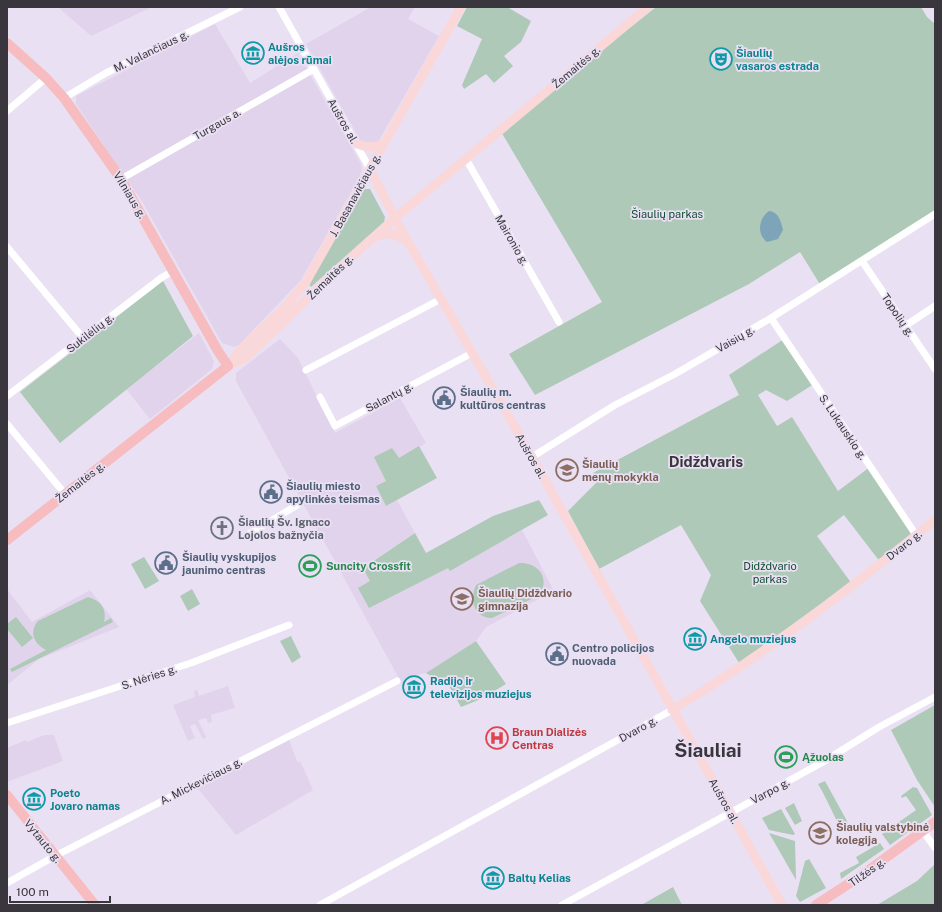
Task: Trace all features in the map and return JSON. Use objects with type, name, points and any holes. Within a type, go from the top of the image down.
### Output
[{"type":"highway","name":"Vilniaus g.","points":[[7,43],[46,78],[64,98],[121,179],[218,351],[228,366]]},
{"type":"highway","name":"Žemaitės g.","points":[[7,540],[156,421],[228,366]]},
{"type":"highway","name":"Vytauto g.","points":[[7,796],[95,905]]},
{"type":"highway","name":"Tilžės g.","points":[[816,905],[862,875],[935,822]]},
{"type":"main road","name":"J. Basanavičiaus g.","points":[[228,366],[240,350],[286,306],[306,282],[460,7]]},
{"type":"main road","name":"Žemaitės g.","points":[[228,366],[246,358],[326,280],[395,218],[648,7]]},
{"type":"main road","points":[[357,144],[369,148],[385,142]]},
{"type":"main road","name":"Aušros al.","points":[[370,169],[395,218],[532,457],[782,905]]},
{"type":"main road","points":[[370,240],[383,234],[393,233],[409,242]]},
{"type":"main road","name":"Dvaro g.","points":[[672,710],[710,688],[782,637],[935,520]]},
{"type":"street","name":"M. Valančiaus g.","points":[[64,98],[106,73],[240,7]]},
{"type":"street","name":"Aušros al.","points":[[279,7],[370,169]]},
{"type":"street","name":"Turgaus a.","points":[[121,179],[314,69]]},
{"type":"street","points":[[7,110],[46,78]]},
{"type":"street","name":"Maironio g.","points":[[466,159],[558,322]]},
{"type":"street","name":"Vaisių g.","points":[[532,457],[615,405],[675,374],[771,318],[935,214]]},
{"type":"street","points":[[7,247],[83,338]]},
{"type":"street","name":"Topolių g.","points":[[862,261],[935,369]]},
{"type":"street","name":"Sukilėlių g.","points":[[7,396],[160,278],[173,271]]},
{"type":"street","points":[[306,370],[441,299]]},
{"type":"street","points":[[905,326],[935,306]]},
{"type":"street","name":"S. Lukauskio g.","points":[[771,318],[916,535]]},
{"type":"street","name":"Salantų g.","points":[[320,397],[335,426],[472,353]]},
{"type":"street","points":[[7,424],[65,494]]},
{"type":"street","points":[[249,534],[299,504]]},
{"type":"street","name":"S. Nėries g.","points":[[7,723],[191,663],[289,625]]},
{"type":"street","name":"A. Mickevičiaus g.","points":[[7,883],[55,856],[396,681]]},
{"type":"street","name":"Varpo g.","points":[[562,905],[823,762],[879,727],[935,697]]},
{"type":"street","name":"Dvaro g.","points":[[320,905],[672,710]]},
{"type":"street","points":[[935,828],[923,831],[935,848]]},
{"type":"shaded area","points":[[58,7],[152,7],[91,36]]},
{"type":"shaded area","points":[[371,7],[415,7],[408,19],[439,36],[378,142],[364,143],[360,140],[306,44]]},
{"type":"shaded area","points":[[215,24],[250,83],[298,53],[361,164],[362,169],[360,176],[301,280],[239,345],[234,347],[222,343],[143,203],[76,104],[76,96]]},
{"type":"shaded area","points":[[199,333],[214,361],[212,369],[150,419],[126,389]]},
{"type":"shaded area","points":[[280,339],[298,358],[335,433],[400,398],[426,443],[399,459],[386,481],[376,486],[386,506],[397,500],[415,533],[363,567],[449,567],[451,570],[522,530],[554,591],[486,627],[476,641],[426,673],[402,684],[236,381],[236,373]]},
{"type":"shaded area","points":[[7,589],[32,622],[90,590],[119,627],[39,659],[7,685]]},
{"type":"shaded area","points":[[228,686],[235,708],[211,715],[212,722],[208,723],[206,718],[198,720],[206,737],[203,739],[195,724],[190,726],[195,738],[188,741],[173,705],[195,697],[194,691],[197,690],[199,696]]},
{"type":"shaded area","points":[[44,735],[54,735],[63,761],[7,782],[7,748],[26,740],[27,742]]},
{"type":"shaded area","points":[[288,737],[297,761],[301,763],[313,790],[236,835],[199,790],[189,787]]},
{"type":"green space","points":[[467,7],[507,7],[531,21],[521,42],[504,56],[513,66],[494,83],[486,74],[464,89],[462,85],[482,39],[457,26]]},
{"type":"green space","name":"Šiaulių parkas","points":[[656,7],[921,7],[927,17],[935,24],[935,214],[821,286],[800,252],[749,284],[535,395],[509,354],[602,302],[500,130],[627,24],[631,27]]},
{"type":"green space","points":[[364,189],[370,189],[385,217],[384,222],[311,287],[309,284]]},
{"type":"green space","points":[[163,281],[193,336],[60,443],[20,392]]},
{"type":"green space","name":"Didždvario parkas","points":[[784,339],[814,384],[787,401],[766,390],[758,395],[777,426],[792,417],[838,491],[870,467],[916,535],[881,563],[844,515],[817,536],[852,584],[741,666],[700,601],[711,575],[681,525],[599,569],[568,511],[598,481],[593,473],[739,395],[729,375]]},
{"type":"green space","points":[[419,446],[437,478],[386,506],[376,486],[386,481],[374,457],[392,448],[399,458]]},
{"type":"green space","points":[[539,500],[548,515],[450,571],[448,568],[369,608],[358,588],[370,581],[363,568],[415,533],[426,553],[493,516]]},
{"type":"green space","points":[[144,557],[159,581],[145,589],[131,564]]},
{"type":"green space","points":[[519,563],[532,565],[540,572],[544,582],[540,595],[492,618],[481,615],[477,612],[473,602],[476,585]]},
{"type":"green space","points":[[192,589],[200,604],[188,611],[180,596]]},
{"type":"green space","points":[[88,597],[100,603],[104,609],[104,622],[111,618],[113,622],[12,672],[10,669],[46,650],[39,645],[34,638],[33,630],[38,621]]},
{"type":"green space","points":[[16,617],[33,638],[22,647],[7,629],[7,624]]},
{"type":"green space","points":[[291,636],[301,657],[292,663],[280,641]]},
{"type":"green space","points":[[476,641],[506,684],[481,699],[461,707],[444,677],[437,680],[426,673]]},
{"type":"green space","points":[[935,705],[935,807],[917,780],[891,730]]},
{"type":"green space","points":[[825,781],[847,821],[848,825],[846,827],[840,827],[818,784]]},
{"type":"green space","points":[[913,787],[917,788],[932,815],[890,845],[882,834],[916,810],[906,796],[902,798],[901,796]]},
{"type":"green space","points":[[794,803],[802,821],[795,825],[785,808]]},
{"type":"green space","points":[[781,809],[795,834],[793,835],[769,830],[762,818]]},
{"type":"green space","points":[[769,833],[795,841],[796,880]]},
{"type":"green space","points":[[880,843],[884,849],[841,879],[840,873],[859,863],[856,857]]},
{"type":"green space","points":[[809,859],[826,888],[800,902],[796,896],[805,861]]},
{"type":"green space","points":[[935,864],[935,905],[877,905],[917,881]]},
{"type":"green space","points":[[673,887],[682,905],[643,904]]},
{"type":"water","points":[[769,211],[777,215],[783,230],[778,239],[767,242],[761,235],[760,226],[763,218]]},
{"type":"place","name":"Aušros alėjos rūmai","points":[[253,53]]},
{"type":"place","name":"Šiaulių vasaros estrada","points":[[721,59]]},
{"type":"place","name":"Šiaulių m. kultūros centras","points":[[444,398]]},
{"type":"place","name":"Šiaulių menų mokykla","points":[[567,470]]},
{"type":"place","name":"Šiaulių miesto apylinkės teismas","points":[[271,492]]},
{"type":"place","name":"Šiaulių Šv. Ignaco Lojolos bažnyčia","points":[[222,528]]},
{"type":"place","name":"Šiaulių vyskupijos jaunimo centras","points":[[166,563]]},
{"type":"place","name":"Suncity Crossfit","points":[[310,566]]},
{"type":"place","name":"Šiaulių Didždvario gimnazija","points":[[462,599]]},
{"type":"place","name":"Angelo muziejus","points":[[695,639]]},
{"type":"place","name":"Centro policijos nuovada","points":[[557,654]]},
{"type":"place","name":"Radijo ir televizijos muziejus","points":[[414,687]]},
{"type":"place","name":"Braun Dializės Centras","points":[[497,738]]},
{"type":"place","name":"Ąžuolas","points":[[786,757]]},
{"type":"place","name":"Poeto Jovaro namas","points":[[34,799]]},
{"type":"place","name":"Šiaulių valstybinė kolegija","points":[[820,833]]},
{"type":"place","name":"Baltų Kelias","points":[[493,878]]},
{"type":"district","name":"Didždvaris","points":[[706,462]]},
{"type":"district","name":"Šiauliai","points":[[708,750]]}]
